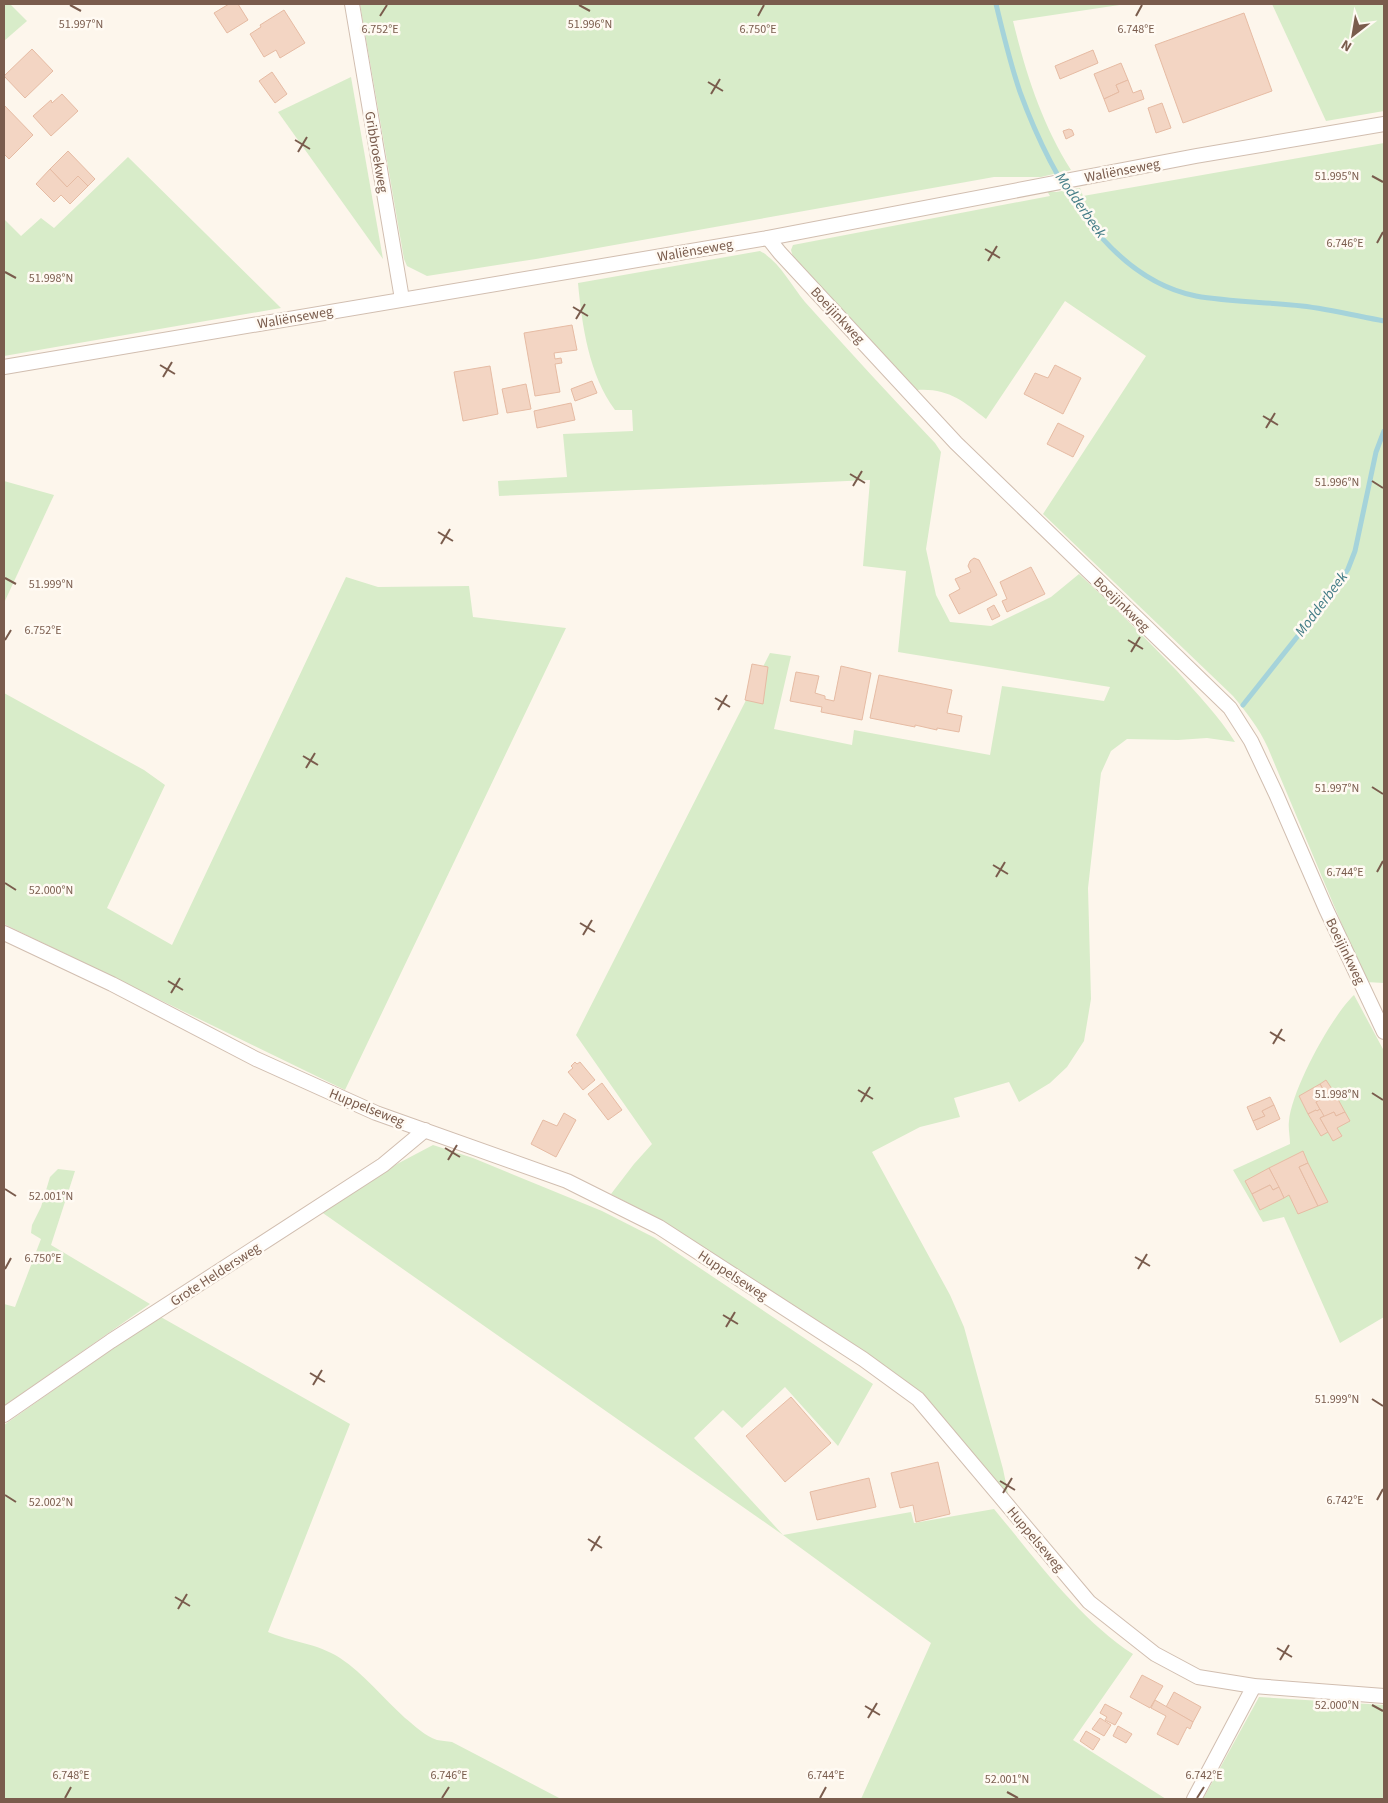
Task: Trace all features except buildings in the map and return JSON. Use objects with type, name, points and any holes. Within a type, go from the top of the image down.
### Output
[{"type":"street","name":"Gribbroekweg","points":[[352,4],[402,299]]},
{"type":"street","name":"Waliënseweg","points":[[4,367],[768,238],[1196,156],[1384,124]]},
{"type":"street","name":"Boeijinkweg","points":[[768,238],[956,443],[1230,708],[1251,741],[1326,909],[1384,1032]]},
{"type":"street","name":"Huppelseweg","points":[[4,933],[112,984],[256,1059],[376,1113],[567,1182],[659,1227],[863,1359],[918,1398],[1089,1602],[1156,1654],[1198,1677],[1254,1686],[1384,1696]]},
{"type":"street","name":"Grote Heldersweg","points":[[4,1415],[110,1341],[382,1165],[425,1130]]},
{"type":"street","points":[[1194,1799],[1254,1686]]},
{"type":"green space","points":[[4,4],[10,4],[27,21],[4,41]]},
{"type":"green space","points":[[360,4],[1126,4],[1013,21],[1023,60],[1043,117],[1071,170],[1041,177],[994,177],[536,259],[427,276],[407,266],[404,259]]},
{"type":"green space","points":[[1272,4],[1384,4],[1384,111],[1326,121]]},
{"type":"green space","points":[[351,77],[383,259],[278,112]]},
{"type":"green space","points":[[1384,143],[1384,983],[1366,982],[1268,748],[1248,715],[1233,696],[1043,514],[1146,356],[1065,301],[986,419],[954,397],[938,391],[917,390],[793,257],[791,250],[793,245],[1050,196],[1047,191],[1056,192],[1080,188],[1083,196]]},
{"type":"green space","points":[[128,157],[281,308],[4,356],[4,219],[21,236],[41,218],[54,228]]},
{"type":"green space","points":[[760,251],[779,267],[805,302],[935,443],[941,452],[926,549],[936,595],[950,622],[991,626],[1051,597],[1079,574],[1177,671],[1215,714],[1235,742],[1207,738],[1178,740],[1127,739],[1111,751],[1101,773],[1088,888],[1091,999],[1084,1041],[1067,1067],[1050,1083],[1019,1102],[1009,1082],[954,1098],[960,1117],[920,1127],[872,1152],[950,1295],[964,1327],[1003,1469],[1010,1503],[940,1415],[671,1226],[611,1194],[652,1144],[576,1035],[770,653],[791,656],[774,729],[852,745],[854,730],[990,755],[1002,686],[1104,701],[1110,687],[898,652],[906,571],[863,566],[870,480],[499,496],[498,481],[567,477],[563,434],[633,431],[632,410],[615,410],[606,396],[593,366],[588,350],[578,283]]},
{"type":"green space","points":[[4,481],[54,495],[4,603]]},
{"type":"green space","points":[[346,577],[378,587],[469,586],[473,617],[566,628],[345,1090],[4,924],[4,693],[144,770],[165,785],[107,908],[172,945]]},
{"type":"green space","points":[[1354,995],[1384,1051],[1384,1317],[1340,1343],[1284,1217],[1263,1222],[1233,1170],[1290,1144],[1289,1124],[1297,1091],[1324,1036]]},
{"type":"green space","points":[[433,1145],[473,1158],[602,1211],[655,1238],[873,1384],[838,1446],[785,1387],[742,1428],[723,1410],[694,1438],[783,1535],[320,1211],[397,1164]]},
{"type":"green space","points":[[58,1169],[75,1171],[51,1245],[150,1304],[4,1406],[4,1304],[15,1307],[41,1239],[31,1233],[32,1225],[41,1207],[50,1177]]},
{"type":"green space","points":[[159,1316],[350,1424],[268,1632],[322,1649],[340,1658],[357,1671],[405,1718],[428,1736],[437,1740],[452,1742],[561,1799],[4,1799],[4,1425]]},
{"type":"green space","points":[[994,1509],[1076,1606],[1113,1640],[1133,1654],[1073,1740],[1166,1799],[861,1799],[931,1643],[783,1535],[911,1512],[914,1523]]},
{"type":"green space","points":[[1259,1697],[1384,1705],[1384,1799],[1203,1799]]},
{"type":"waterway","name":"Modderbeek","points":[[996,4],[1020,92],[1047,155],[1064,187],[1085,217],[1108,244],[1134,268],[1164,285],[1196,296],[1222,300],[1312,307],[1384,321]]},
{"type":"waterway","name":"Modderbeek","points":[[1243,705],[1336,588],[1348,569],[1355,551],[1376,452],[1384,431]]}]
